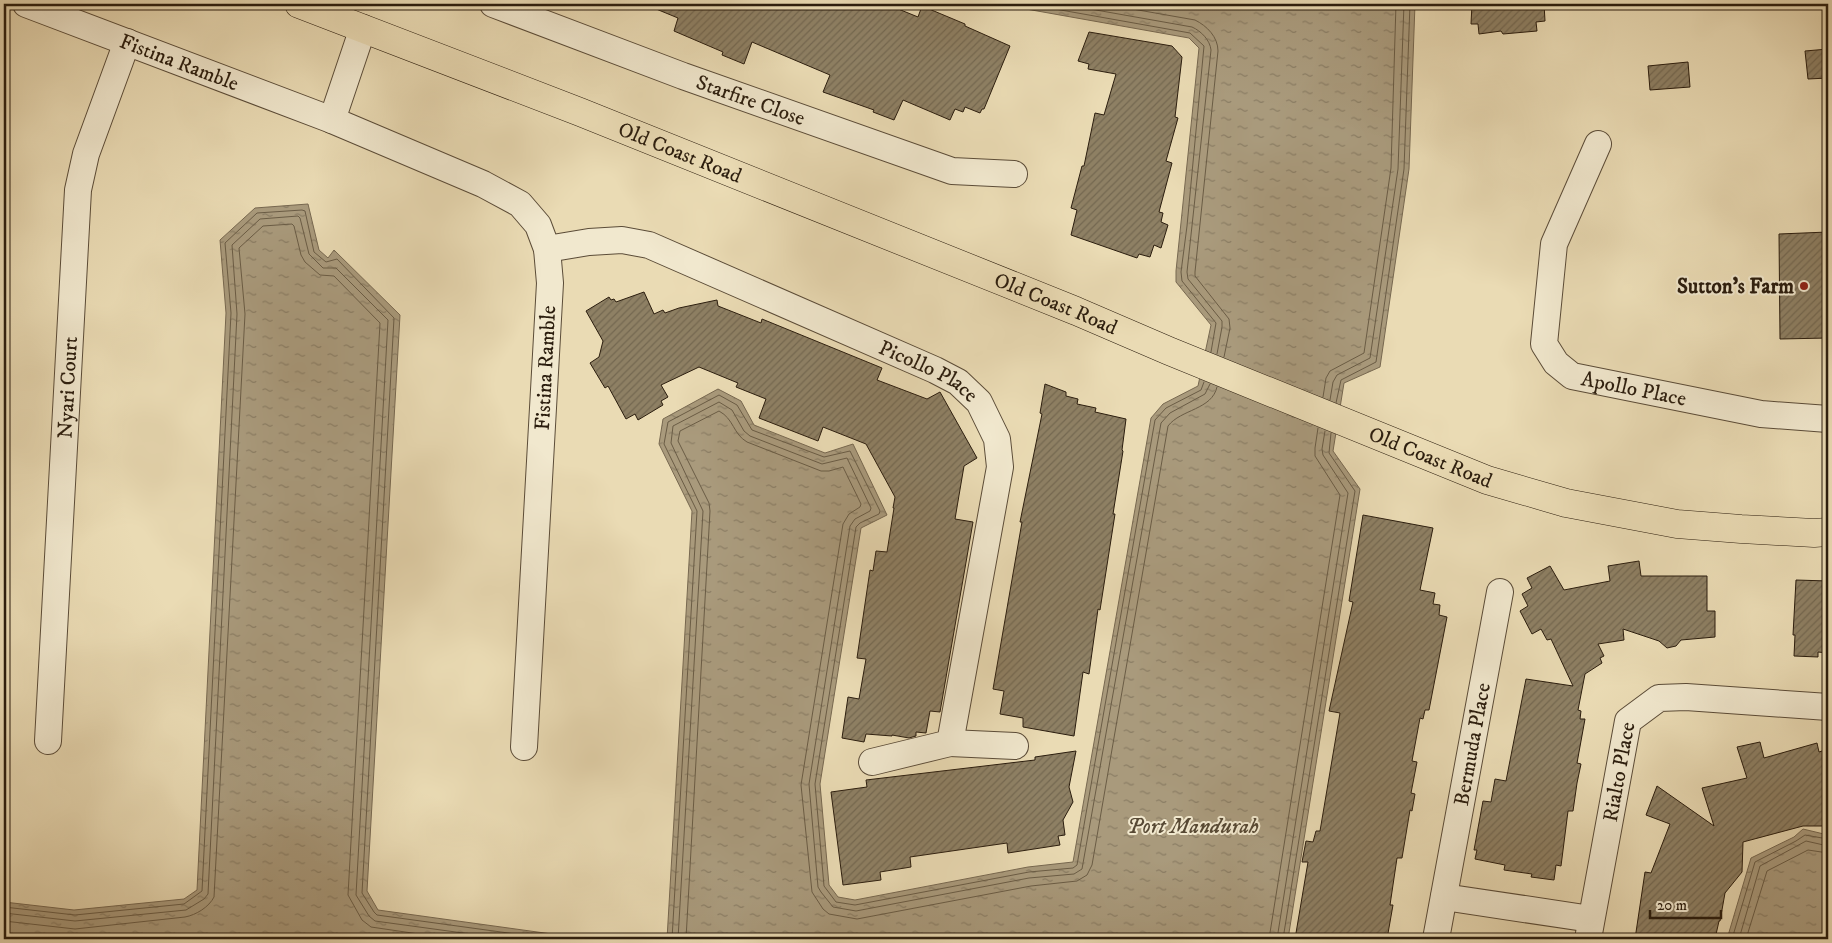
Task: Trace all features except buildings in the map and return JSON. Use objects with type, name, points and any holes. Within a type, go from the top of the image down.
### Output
[{"type":"main road","name":"Old Coast Road","points":[[299,4],[589,116],[1076,311],[1487,480],[1566,503],[1677,524],[1814,533],[1828,532]]},
{"type":"street","name":"Fistina Ramble","points":[[26,4],[332,120],[482,184],[520,204],[538,225],[547,249],[550,283],[524,747]]},
{"type":"street","name":"Starfire Close","points":[[494,4],[683,76],[952,171],[1014,174]]},
{"type":"street","points":[[332,120],[363,28]]},
{"type":"street","name":"Nyari Court","points":[[48,742],[78,190],[86,154],[127,42]]},
{"type":"street","name":"Apollo Place","points":[[1598,144],[1554,244],[1544,344],[1556,363],[1572,376],[1761,414],[1828,419]]},
{"type":"street","name":"Picollo Place","points":[[547,249],[589,242],[622,240],[649,245],[935,370],[958,382],[979,402],[997,439],[1000,467],[950,743]]},
{"type":"street","name":"Bermuda Place","points":[[1436,939],[1500,592]]},
{"type":"street","name":"Rialto Place","points":[[1589,929],[1628,721],[1659,698],[1686,697],[1828,707]]},
{"type":"street","points":[[872,762],[950,743],[1015,746]]},
{"type":"street","points":[[1444,897],[1589,929]]},
{"type":"water","name":"Port Mandurah","points":[[998,4],[1415,4],[1409,169],[1380,367],[1344,383],[1333,451],[1360,489],[1288,939],[667,939],[692,511],[659,444],[663,419],[718,389],[741,401],[754,425],[825,453],[853,444],[887,515],[861,528],[820,784],[829,885],[838,897],[855,900],[1028,867],[1073,862],[1151,418],[1163,404],[1198,386],[1211,325],[1176,282],[1199,48],[1189,38]]},
{"type":"water","points":[[308,204],[319,250],[328,258],[334,250],[400,315],[367,891],[378,910],[588,939],[4,939],[4,902],[74,910],[184,899],[197,890],[226,313],[220,240],[255,208]]},
{"type":"water","points":[[1803,829],[1828,835],[1828,939],[1727,939],[1751,858],[1794,837]]},
{"type":"place","name":"Sutton's Farm","points":[[1804,286]]}]
